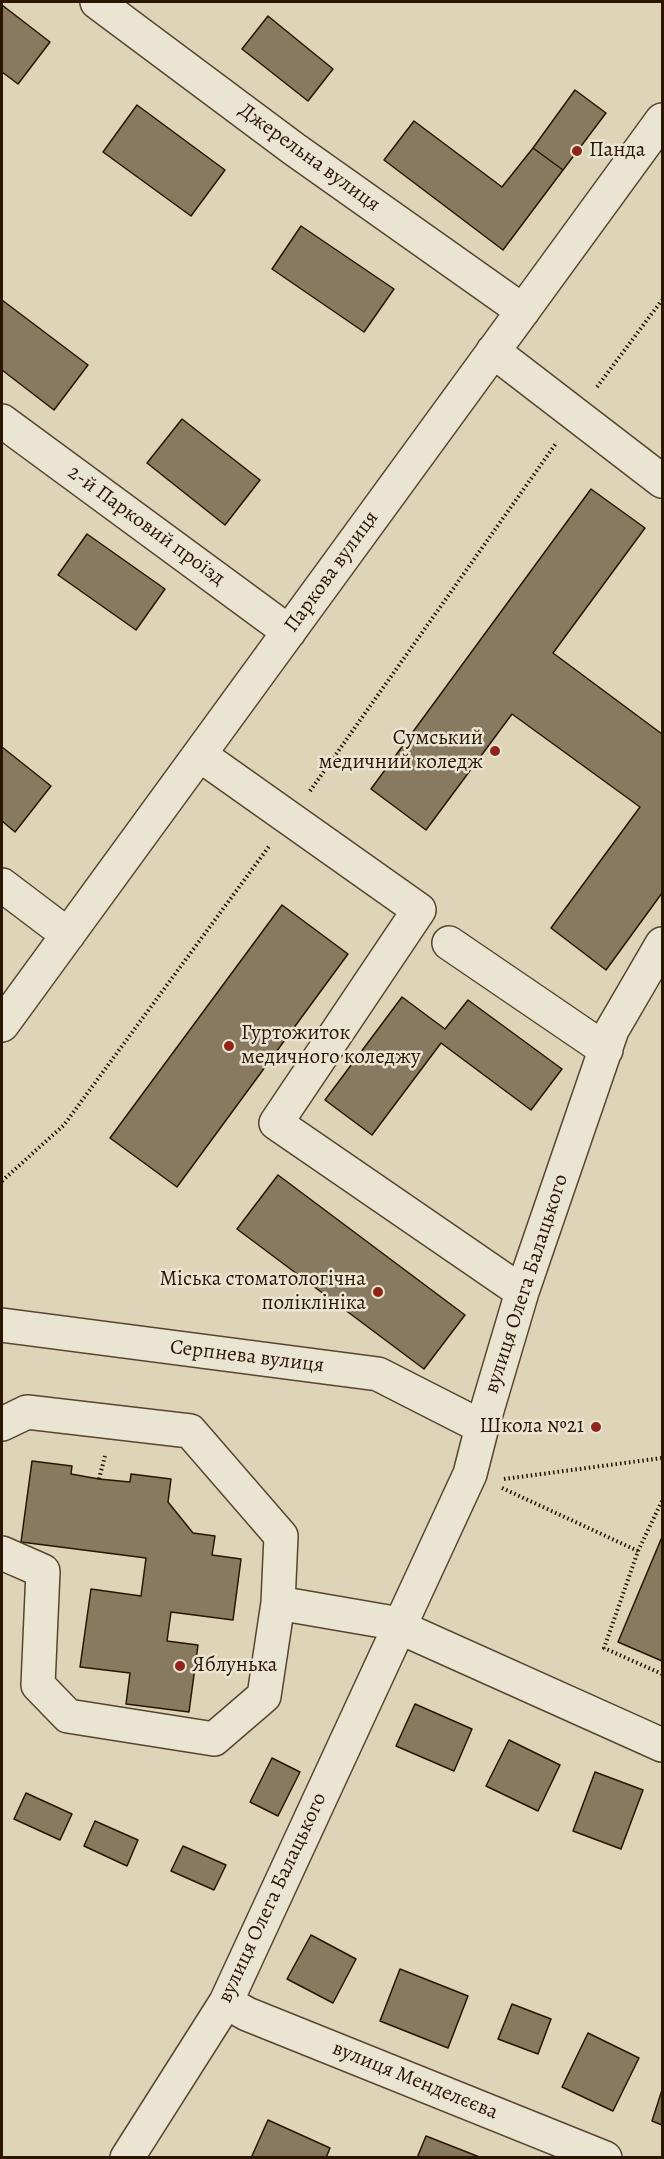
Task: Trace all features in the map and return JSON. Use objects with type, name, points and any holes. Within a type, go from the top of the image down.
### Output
[{"type":"street","name":"Джерельна вулиця","points":[[97,2],[294,149],[523,310]]},
{"type":"street","name":"Паркова вулиця","points":[[2,1025],[663,120]]},
{"type":"street","points":[[493,351],[663,481]]},
{"type":"street","name":"2-й Парковий проїзд","points":[[2,421],[289,632]]},
{"type":"street","points":[[200,755],[419,910],[276,1123],[522,1292]]},
{"type":"street","points":[[2,885],[68,934]]},
{"type":"street","points":[[449,943],[606,1050]]},
{"type":"street","name":"вулиця Олега Балацького","points":[[127,2157],[226,2002],[400,1628],[480,1478],[482,1427],[522,1292],[612,1030],[663,944]]},
{"type":"street","name":"Серпнева вулиця","points":[[2,1325],[378,1374],[482,1427]]},
{"type":"street","points":[[2,1424],[27,1412],[190,1431],[281,1536],[278,1603],[264,1696],[214,1739],[68,1716],[38,1685],[43,1571],[2,1553]]},
{"type":"street","points":[[278,1603],[388,1622],[663,1745]]},
{"type":"street","name":"вулиця Менделєєва","points":[[226,2002],[247,2014],[605,2157]]},
{"type":"path","points":[[2,1181],[64,1125],[290,818],[576,415],[663,300]]},
{"type":"path","points":[[480,1478],[663,1458]]},
{"type":"path","points":[[480,1478],[638,1551]]},
{"type":"path","points":[[663,1501],[638,1551],[604,1648],[663,1674]]},
{"type":"building","points":[[2,5],[50,42],[18,84],[2,72]]},
{"type":"building","points":[[268,16],[333,69],[308,101],[242,49]]},
{"type":"building","points":[[575,90],[606,113],[563,170],[533,148]]},
{"type":"building","points":[[137,105],[225,170],[191,216],[103,152]]},
{"type":"building","points":[[414,121],[502,187],[533,148],[563,170],[503,250],[384,160]]},
{"type":"building","points":[[301,226],[394,289],[364,332],[272,269]]},
{"type":"building","points":[[2,300],[88,365],[54,410],[2,370]]},
{"type":"building","points":[[182,419],[260,480],[225,525],[147,463]]},
{"type":"building","points":[[591,489],[645,528],[553,653],[662,734],[662,893],[606,970],[551,928],[640,807],[512,714],[426,830],[371,789]]},
{"type":"building","points":[[87,534],[165,589],[136,630],[58,575]]},
{"type":"building","points":[[2,747],[51,786],[15,832],[2,821]]},
{"type":"building","name":"Гуртожиток медичного коледжу","points":[[282,905],[348,954],[177,1187],[110,1138]]},
{"type":"building","points":[[402,997],[445,1029],[468,1000],[562,1069],[531,1110],[441,1043],[372,1135],[325,1100]]},
{"type":"building","name":"Міська стоматологічна поліклініка","points":[[278,1175],[465,1315],[424,1369],[237,1229]]},
{"type":"building","points":[[32,1461],[72,1466],[71,1474],[99,1479],[130,1482],[131,1474],[171,1479],[168,1502],[193,1533],[215,1536],[212,1555],[241,1559],[233,1620],[171,1612],[167,1641],[198,1645],[189,1712],[126,1704],[130,1673],[80,1667],[91,1589],[141,1596],[146,1558],[21,1542]]},
{"type":"building","points":[[662,1537],[662,1661],[618,1642]]},
{"type":"building","points":[[415,1704],[472,1729],[454,1771],[396,1746]]},
{"type":"building","points":[[509,1740],[560,1765],[538,1811],[486,1786]]},
{"type":"building","points":[[272,1758],[300,1772],[278,1816],[250,1802]]},
{"type":"building","points":[[595,1772],[643,1790],[621,1849],[573,1831]]},
{"type":"building","points":[[26,1793],[72,1814],[60,1840],[14,1819]]},
{"type":"building","points":[[95,1821],[138,1840],[127,1866],[84,1846]]},
{"type":"building","points":[[183,1846],[226,1865],[214,1890],[171,1871]]},
{"type":"building","points":[[311,1935],[356,1959],[333,2003],[287,1979]]},
{"type":"building","points":[[400,1969],[468,1996],[448,2048],[380,2021]]},
{"type":"building","points":[[512,2004],[551,2019],[538,2054],[498,2039]]},
{"type":"building","points":[[588,2033],[639,2058],[613,2111],[562,2087]]},
{"type":"building","points":[[662,2090],[662,2125],[652,2121]]},
{"type":"building","points":[[268,2120],[330,2148],[326,2158],[251,2158]]},
{"type":"building","points":[[426,2136],[482,2158],[417,2158]]},
{"type":"place","name":"Панда","points":[[577,151]]},
{"type":"place","name":"Сумський медичний коледж","points":[[495,751]]},
{"type":"place","name":"Гуртожиток медичного коледжу","points":[[229,1046]]},
{"type":"place","name":"Міська стоматологічна поліклініка","points":[[378,1292]]},
{"type":"place","name":"Школа №21","points":[[596,1427]]},
{"type":"place","name":"Яблунька","points":[[180,1666]]}]
